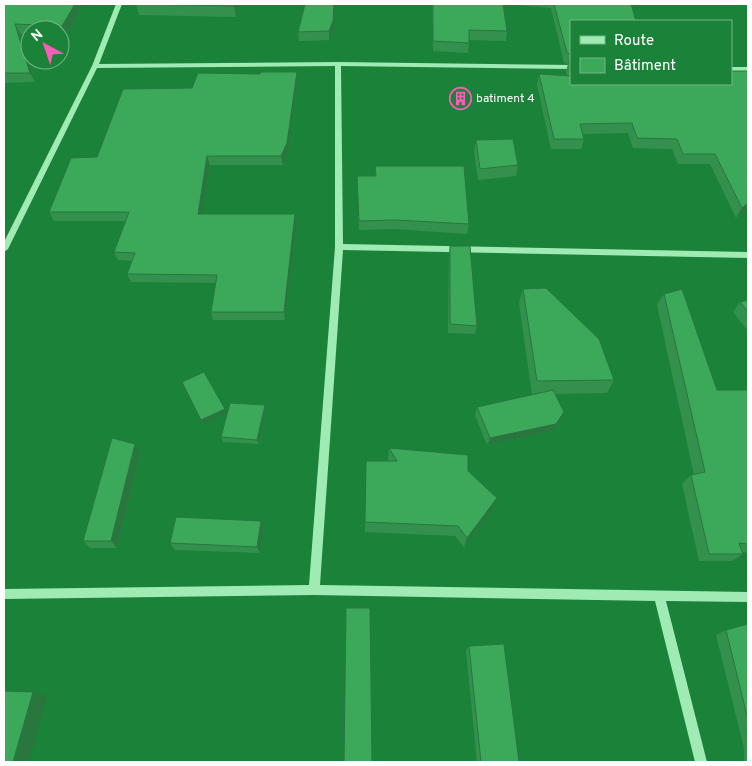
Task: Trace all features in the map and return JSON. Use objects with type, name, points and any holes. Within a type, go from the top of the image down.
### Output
[{"type":"street","points":[[4,249],[95,66],[119,4]]},
{"type":"street","points":[[95,66],[338,64],[570,67]]},
{"type":"street","points":[[314,590],[339,247],[338,64]]},
{"type":"street","points":[[732,68],[748,69]]},
{"type":"street","points":[[339,247],[748,255]]},
{"type":"street","points":[[4,594],[314,590],[748,597]]},
{"type":"street","points":[[659,595],[700,762]]},
{"type":"building","points":[[4,4],[75,4],[66,20],[20,20],[20,24],[15,24],[20,40],[20,70],[29,70],[30,73],[4,73]]},
{"type":"building","points":[[136,4],[234,4],[234,6]]},
{"type":"building","points":[[305,4],[334,4],[333,21],[329,31],[298,32]]},
{"type":"building","points":[[433,4],[503,4],[507,31],[469,30],[469,43],[433,41]]},
{"type":"building","points":[[554,4],[631,4],[636,20],[570,20],[570,54],[567,53]]},
{"type":"building","points":[[732,71],[748,71],[748,203],[742,208],[715,154],[683,154],[677,139],[637,138],[632,123],[580,124],[584,139],[554,139],[539,74],[570,76],[570,85],[732,85]]},
{"type":"building","points":[[261,72],[297,72],[287,143],[281,156],[207,156],[198,214],[295,214],[284,312],[211,312],[217,275],[127,274],[135,253],[114,252],[129,212],[49,212],[71,158],[97,157],[123,89],[192,88],[198,73],[260,74]]},
{"type":"building","points":[[513,139],[518,165],[480,169],[476,140]]},
{"type":"building","points":[[375,166],[464,166],[469,224],[395,220],[359,221],[357,176],[376,176]]},
{"type":"building","points":[[450,246],[470,246],[477,326],[450,324]]},
{"type":"building","points":[[546,288],[599,339],[614,380],[537,381],[523,289]]},
{"type":"building","points":[[682,289],[717,390],[748,390],[748,544],[739,543],[743,554],[709,554],[691,475],[705,472],[664,294]]},
{"type":"building","points":[[748,300],[748,312],[740,302]]},
{"type":"building","points":[[204,372],[225,409],[201,420],[182,382]]},
{"type":"building","points":[[553,390],[564,412],[556,424],[490,438],[477,407]]},
{"type":"building","points":[[230,403],[265,405],[257,440],[221,437]]},
{"type":"building","points":[[112,438],[135,444],[111,541],[83,541]]},
{"type":"building","points":[[389,448],[468,455],[468,471],[497,498],[467,538],[458,526],[365,522],[366,461],[397,461]]},
{"type":"building","points":[[176,517],[261,521],[257,547],[170,543]]},
{"type":"building","points":[[346,608],[370,608],[372,762],[344,762]]},
{"type":"building","points":[[748,624],[748,720],[726,630]]},
{"type":"building","points":[[504,644],[519,762],[481,762],[469,646]]},
{"type":"building","points":[[4,691],[33,692],[13,762],[4,762]]},
{"type":"place","name":"batiment 4","points":[[460,98]]}]
